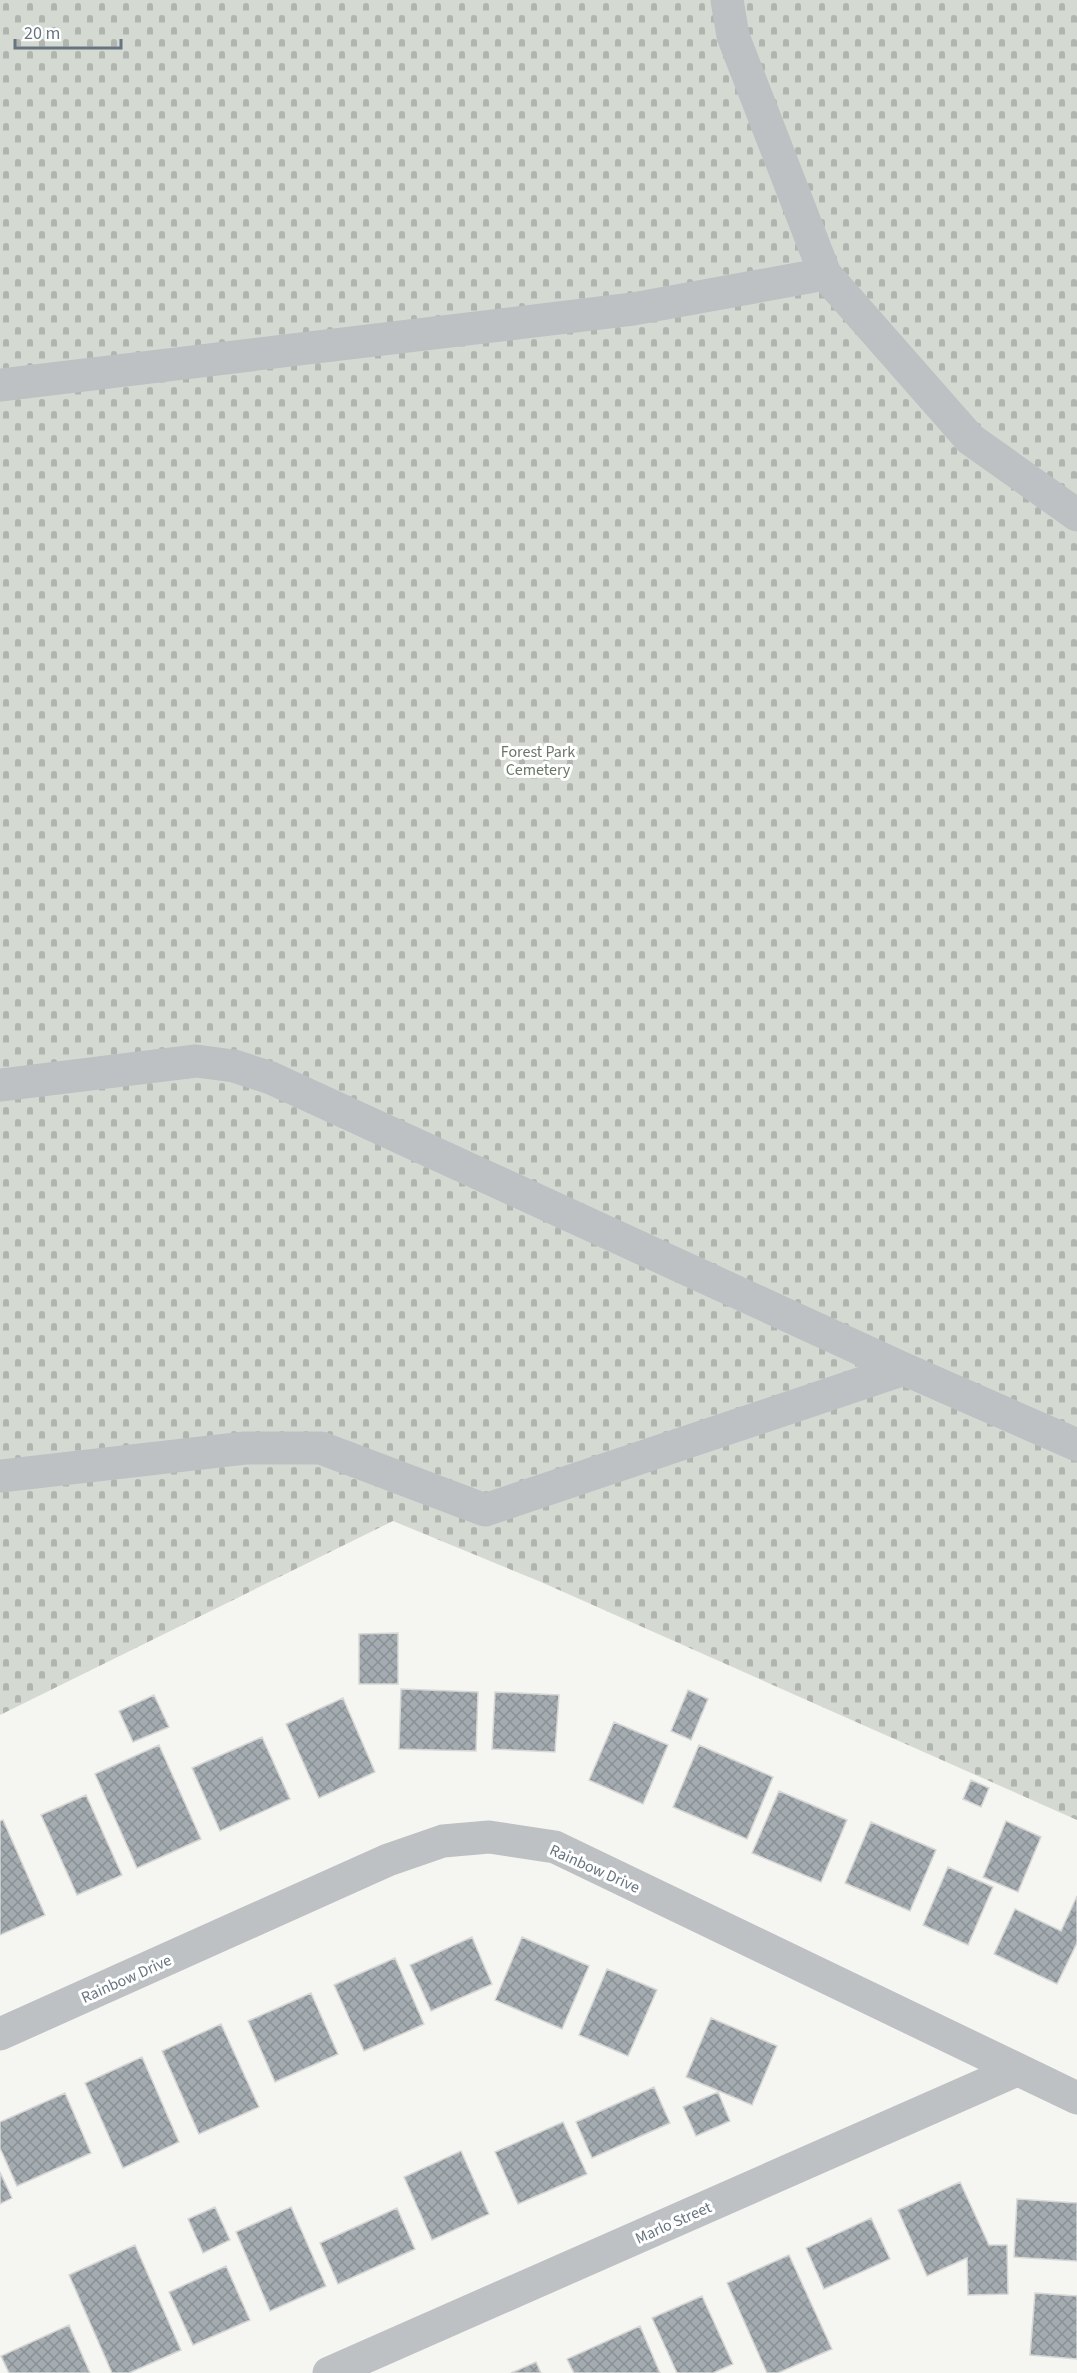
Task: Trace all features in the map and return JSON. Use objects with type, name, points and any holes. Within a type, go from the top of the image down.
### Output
[{"type":"street","points":[[727,0],[733,36],[825,274],[970,439],[1077,515]]},
{"type":"street","points":[[0,385],[633,309],[825,274]]},
{"type":"street","points":[[0,1085],[196,1061],[234,1066],[271,1078],[904,1369],[1077,1444]]},
{"type":"street","points":[[0,1476],[245,1448],[321,1448],[485,1510],[904,1369]]},
{"type":"street","name":"Rainbow Drive","points":[[0,2034],[388,1860],[443,1841],[489,1837],[555,1846],[1077,2098]]},
{"type":"street","name":"Marlo Street","points":[[328,2373],[1017,2070]]},
{"type":"green space","name":"Forest Park Cemetery","points":[[0,0],[1077,0],[1077,1820],[541,1582],[393,1521],[0,1715]]},
{"type":"building","points":[[398,1633],[398,1684],[359,1684],[359,1634]]},
{"type":"building","points":[[401,1689],[478,1692],[476,1751],[399,1749]]},
{"type":"building","points":[[688,1690],[708,1699],[691,1740],[671,1731]]},
{"type":"building","points":[[495,1692],[559,1695],[555,1752],[492,1749]]},
{"type":"building","points":[[154,1695],[169,1727],[133,1742],[119,1711]]},
{"type":"building","points":[[343,1698],[375,1772],[319,1798],[286,1724]]},
{"type":"building","points":[[614,1722],[668,1745],[643,1804],[589,1780]]},
{"type":"building","points":[[262,1737],[290,1799],[220,1831],[192,1768]]},
{"type":"building","points":[[159,1745],[201,1839],[137,1868],[95,1774]]},
{"type":"building","points":[[699,1745],[773,1777],[747,1839],[673,1807]]},
{"type":"building","points":[[971,1780],[989,1788],[981,1807],[963,1799]]},
{"type":"building","points":[[779,1791],[847,1820],[821,1882],[752,1853]]},
{"type":"building","points":[[86,1795],[122,1875],[77,1895],[41,1815]]},
{"type":"building","points":[[3,1820],[45,1915],[0,1935],[0,1821]]},
{"type":"building","points":[[1006,1821],[1041,1837],[1018,1892],[983,1877]]},
{"type":"building","points":[[871,1822],[936,1850],[910,1911],[845,1883]]},
{"type":"building","points":[[948,1867],[993,1887],[968,1945],[923,1925]]},
{"type":"building","points":[[1077,1896],[1077,1943],[1057,1984],[994,1954],[1015,1909],[1061,1931]]},
{"type":"building","points":[[472,1937],[492,1984],[431,2011],[410,1965]]},
{"type":"building","points":[[522,1937],[589,1966],[562,2029],[495,2000]]},
{"type":"building","points":[[395,1958],[424,2024],[364,2051],[334,1985]]},
{"type":"building","points":[[607,1969],[657,1990],[628,2056],[579,2035]]},
{"type":"building","points":[[311,1993],[338,2054],[275,2082],[248,2021]]},
{"type":"building","points":[[711,2018],[777,2046],[752,2105],[686,2077]]},
{"type":"building","points":[[221,2024],[259,2107],[199,2134],[162,2051]]},
{"type":"building","points":[[142,2057],[179,2142],[123,2168],[85,2083]]},
{"type":"building","points":[[654,2087],[670,2123],[592,2158],[576,2122]]},
{"type":"building","points":[[718,2092],[730,2121],[696,2136],[683,2107]]},
{"type":"building","points":[[65,2093],[91,2153],[17,2186],[0,2148],[0,2122]]},
{"type":"building","points":[[563,2122],[587,2174],[518,2204],[495,2152]]},
{"type":"building","points":[[461,2151],[489,2214],[432,2240],[404,2177]]},
{"type":"building","points":[[0,2172],[12,2198],[0,2204]]},
{"type":"building","points":[[960,2182],[989,2245],[1007,2245],[1008,2294],[968,2295],[967,2258],[927,2276],[898,2210]]},
{"type":"building","points":[[1017,2199],[1077,2203],[1077,2261],[1014,2257]]},
{"type":"building","points":[[215,2207],[230,2240],[203,2253],[188,2219]]},
{"type":"building","points":[[291,2207],[326,2286],[270,2311],[236,2232]]},
{"type":"building","points":[[397,2208],[415,2249],[338,2284],[320,2243]]},
{"type":"building","points":[[871,2218],[890,2259],[824,2289],[806,2248]]},
{"type":"building","points":[[135,2245],[181,2350],[129,2373],[112,2373],[69,2275]]},
{"type":"building","points":[[789,2255],[832,2349],[778,2373],[767,2373],[727,2283]]},
{"type":"building","points":[[226,2266],[250,2320],[193,2345],[169,2292]]},
{"type":"building","points":[[1035,2293],[1077,2296],[1077,2359],[1030,2355]]},
{"type":"building","points":[[702,2296],[733,2364],[713,2373],[677,2373],[652,2318]]},
{"type":"building","points":[[69,2325],[90,2373],[9,2373],[1,2356]]},
{"type":"building","points":[[640,2326],[660,2373],[574,2373],[567,2359]]},
{"type":"building","points":[[536,2362],[541,2373],[511,2373]]}]
